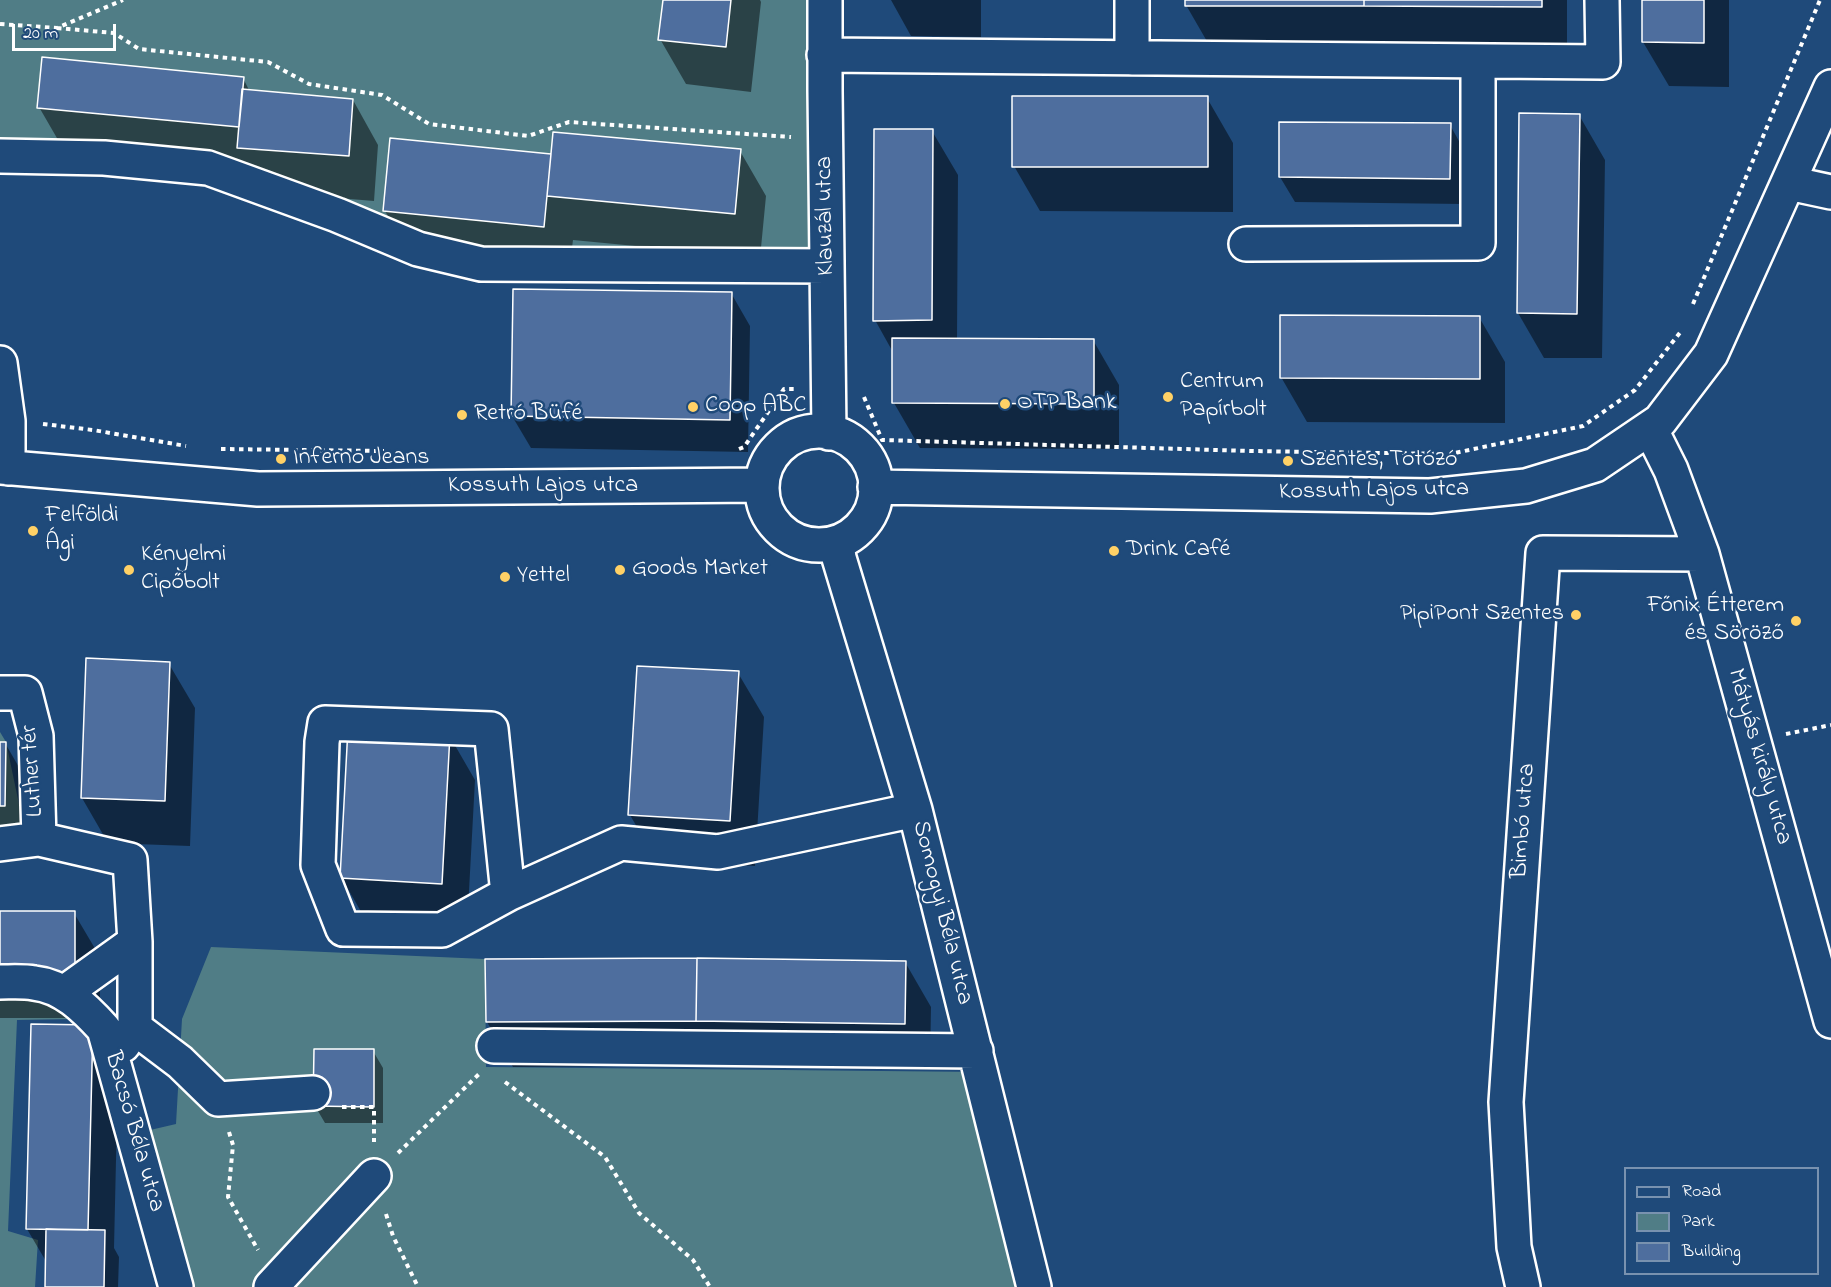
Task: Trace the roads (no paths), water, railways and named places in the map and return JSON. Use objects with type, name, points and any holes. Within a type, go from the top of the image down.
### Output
[{"type":"street","name":"Klauzál utca","points":[[825,0],[829,433]]},
{"type":"street","points":[[1132,0],[1132,58]]},
{"type":"street","points":[[824,55],[1603,62],[1602,0]]},
{"type":"street","points":[[1245,244],[1478,243],[1478,61]]},
{"type":"street","name":"Kossuth Lajos utca","points":[[875,487],[1430,496],[1526,486],[1595,465],[1660,421],[1712,354],[1831,87]]},
{"type":"street","points":[[0,156],[104,158],[208,168],[337,215],[418,249],[481,264],[827,266]]},
{"type":"street","points":[[1789,183],[1831,192]]},
{"type":"street","points":[[0,363],[8,421],[4,468]]},
{"type":"street","name":"Mátyás király utca","points":[[1650,428],[1671,470],[1702,554],[1831,1021]]},
{"type":"street","points":[[816,431],[829,433],[848,439],[860,449],[870,463],[875,479],[875,497],[869,516],[857,531],[837,542],[823,546],[806,544],[790,538],[777,527],[767,513],[762,498],[766,465],[787,441],[801,434],[816,431]]},
{"type":"street","name":"Kossuth Lajos utca","points":[[4,468],[258,489],[762,485]]},
{"type":"street","name":"Somogyi Béla utca","points":[[837,542],[839,558],[915,810],[1034,1287]]},
{"type":"street","name":"Bimbó utca","points":[[1523,1287],[1514,1247],[1506,1102],[1543,553],[1702,554]]},
{"type":"street","points":[[0,670],[12,693]]},
{"type":"street","name":"Luther tér","points":[[12,693],[36,736],[39,839]]},
{"type":"street","points":[[508,894],[491,729],[325,723],[322,742],[318,865],[343,930],[442,930],[508,894],[621,843],[718,852],[915,810]]},
{"type":"street","points":[[0,844],[39,839],[130,860],[135,942],[135,1028],[113,1060]]},
{"type":"street","points":[[64,993],[135,942]]},
{"type":"street","name":"Bacsó Béla utca","points":[[0,982],[36,982],[64,993],[87,1010],[104,1029],[176,1287]]},
{"type":"street","points":[[135,1028],[180,1062],[218,1099],[310,1093]]},
{"type":"street","points":[[490,1056],[976,1051]]},
{"type":"street","points":[[274,1285],[374,1176]]},
{"type":"place","name":"Centrum Papírbolt","points":[[1168,397]]},
{"type":"place","name":"OTP Bank","points":[[1005,404]]},
{"type":"place","name":"Coop ABC","points":[[693,407]]},
{"type":"place","name":"Retró Büfé","points":[[462,415]]},
{"type":"place","name":"Inferno Jeans","points":[[281,459]]},
{"type":"place","name":"Szentes, Totózó","points":[[1288,461]]},
{"type":"place","name":"Felföldi Ági","points":[[33,531]]},
{"type":"place","name":"Drink Café","points":[[1114,551]]},
{"type":"place","name":"Kényelmi Cipőbolt","points":[[129,570]]},
{"type":"place","name":"Goods Market","points":[[620,570]]},
{"type":"place","name":"Yettel","points":[[505,577]]},
{"type":"place","name":"PipiPont Szentes","points":[[1576,615]]},
{"type":"place","name":"Főnix Étterem és Söröző","points":[[1796,621]]}]
